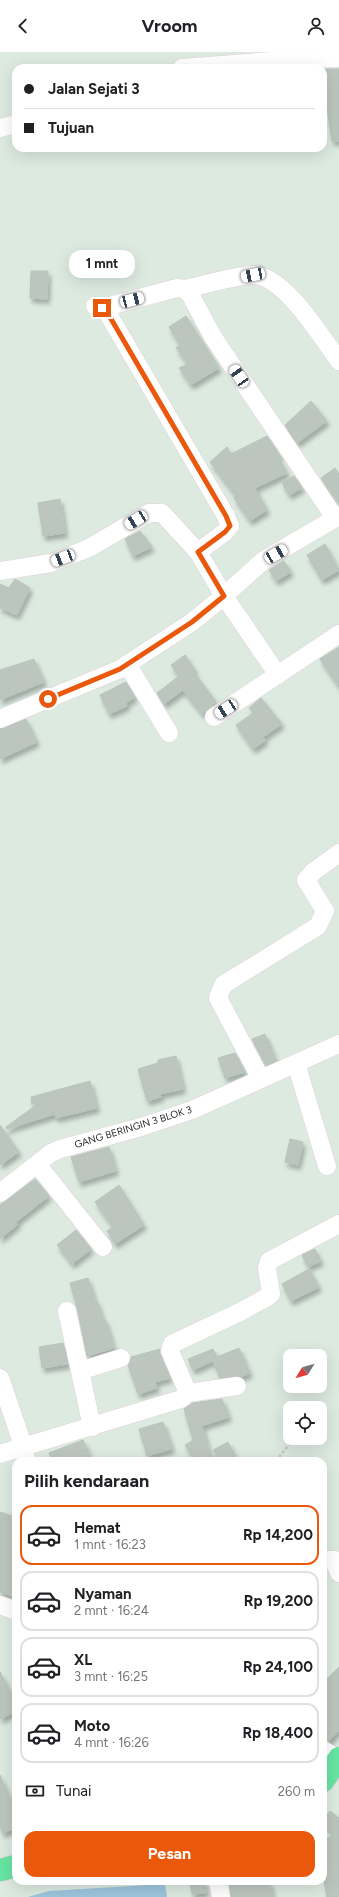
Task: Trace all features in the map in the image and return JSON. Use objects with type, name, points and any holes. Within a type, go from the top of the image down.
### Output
[{"type":"main road","points":[[327,1770],[333,1756]]},
{"type":"main road","points":[[0,1870],[12,1867]]},
{"type":"street","points":[[254,64],[339,58]]},
{"type":"street","points":[[187,62],[222,64]]},
{"type":"street","points":[[0,128],[12,125]]},
{"type":"street","points":[[198,552],[225,532],[230,526],[226,516],[107,312],[99,307],[177,288],[185,289],[253,275],[272,281],[285,290],[339,361]]},
{"type":"street","points":[[0,719],[120,669],[192,622],[264,560],[337,517],[213,337],[191,296],[185,289]]},
{"type":"street","points":[[0,572],[50,563],[89,548],[149,512],[162,513],[198,552],[224,596],[278,675]]},
{"type":"street","points":[[214,717],[339,634]]},
{"type":"street","points":[[127,664],[169,733]]},
{"type":"street","points":[[261,1079],[218,998],[223,985],[318,926],[325,911],[306,880],[313,872],[339,853]]},
{"type":"street","name":"GANG BERINGIN 3 BLOK 3","points":[[0,1193],[51,1153],[60,1149],[192,1110],[339,1044]]},
{"type":"street","points":[[296,1063],[327,1166]]},
{"type":"street","points":[[37,1164],[103,1247]]},
{"type":"street","points":[[188,1393],[170,1352],[172,1344],[240,1312],[269,1296],[271,1294],[267,1268],[269,1261],[339,1224]]},
{"type":"street","points":[[67,1310],[92,1427]]},
{"type":"street","points":[[80,1371],[121,1358]]},
{"type":"street","points":[[0,1378],[25,1454]]},
{"type":"street","points":[[0,1454],[25,1454],[92,1427],[181,1399],[188,1393],[237,1386]]},
{"type":"street","points":[[327,1560],[334,1560],[339,1573]]},
{"type":"street","points":[[219,1885],[221,1897]]},
{"type":"path","points":[[279,1457],[289,1445]]},
{"type":"shaded area","points":[[165,1885],[167,1897],[28,1897],[49,1891]]},
{"type":"building","points":[[327,69],[339,69],[339,141],[332,141],[327,108]]},
{"type":"building","points":[[31,271],[48,271],[47,299],[30,298]]},
{"type":"building","points":[[186,316],[219,368],[191,385],[179,368],[188,364],[176,348],[180,345],[169,327]]},
{"type":"building","points":[[311,401],[327,421],[297,443],[285,425]]},
{"type":"building","points":[[267,436],[280,456],[278,457],[287,473],[255,488],[267,510],[250,521],[234,498],[237,497],[210,462],[227,447],[231,454]]},
{"type":"building","points":[[335,468],[339,474],[339,503],[321,478]]},
{"type":"building","points":[[294,476],[302,488],[289,495],[282,483]]},
{"type":"building","points":[[60,499],[65,533],[43,536],[38,503]]},
{"type":"building","points":[[140,531],[152,547],[133,556],[125,539]]},
{"type":"building","points":[[325,544],[339,570],[322,580],[307,555]]},
{"type":"building","points":[[284,561],[291,572],[276,581],[269,570]]},
{"type":"building","points":[[15,579],[30,588],[17,615],[0,608],[0,584],[9,588]]},
{"type":"building","points":[[339,647],[339,687],[320,659]]},
{"type":"building","points":[[185,655],[195,670],[193,671],[216,702],[202,714],[183,690],[164,704],[157,693],[179,676],[171,665]]},
{"type":"building","points":[[34,659],[44,682],[0,700],[0,670]]},
{"type":"building","points":[[126,682],[135,697],[126,703],[127,706],[109,714],[100,695]]},
{"type":"building","points":[[261,698],[282,724],[263,737],[266,740],[253,749],[236,725],[253,713],[249,708]]},
{"type":"building","points":[[26,719],[37,742],[0,759],[0,729]]},
{"type":"building","points":[[265,1034],[276,1061],[266,1065],[252,1039]]},
{"type":"building","points":[[235,1053],[245,1072],[225,1078],[218,1058]]},
{"type":"building","points":[[176,1056],[183,1089],[160,1094],[161,1097],[147,1101],[138,1069],[158,1063],[158,1060]]},
{"type":"building","points":[[90,1081],[97,1108],[56,1118],[55,1114],[7,1129],[6,1127],[39,1103],[32,1104],[31,1097]]},
{"type":"building","points":[[0,1125],[19,1152],[0,1165]]},
{"type":"building","points":[[290,1139],[303,1142],[298,1165],[285,1162]]},
{"type":"building","points":[[109,1147],[116,1171],[79,1182],[71,1157]]},
{"type":"building","points":[[35,1179],[49,1196],[16,1222],[18,1224],[0,1239],[0,1205]]},
{"type":"building","points":[[119,1185],[144,1225],[115,1244],[107,1231],[113,1227],[95,1202]]},
{"type":"building","points":[[76,1230],[91,1249],[72,1264],[57,1245]]},
{"type":"building","points":[[315,1249],[321,1261],[308,1267],[302,1255]]},
{"type":"building","points":[[309,1269],[319,1287],[291,1301],[282,1284]]},
{"type":"building","points":[[88,1278],[95,1301],[97,1301],[103,1320],[105,1319],[114,1348],[87,1356],[77,1307],[70,1283]]},
{"type":"building","points":[[63,1343],[68,1364],[42,1368],[39,1347]]},
{"type":"building","points":[[239,1348],[250,1373],[241,1377],[236,1376],[220,1378],[213,1361],[193,1370],[188,1359],[213,1349],[217,1357]]},
{"type":"building","points":[[160,1349],[160,1355],[170,1378],[155,1382],[157,1388],[138,1394],[128,1365],[131,1357]]},
{"type":"building","points":[[222,1399],[229,1417],[202,1426],[211,1457],[192,1457],[185,1445],[193,1440],[184,1409],[193,1403]]},
{"type":"building","points":[[163,1422],[172,1449],[147,1456],[139,1429]]},
{"type":"building","points":[[83,1440],[90,1457],[50,1457],[49,1453]]},
{"type":"building","points":[[228,1442],[236,1457],[217,1457],[213,1450]]},
{"type":"building","points":[[0,1512],[12,1516],[12,1596],[0,1592]]},
{"type":"building","points":[[339,1667],[339,1730],[329,1741],[327,1741],[327,1679]]},
{"type":"building","points":[[0,1672],[12,1694],[12,1713],[0,1719]]},
{"type":"building","points":[[0,1775],[12,1804],[12,1830],[3,1833],[0,1827]]},
{"type":"building","points":[[330,1811],[339,1818],[339,1897],[327,1897],[325,1885],[327,1885],[327,1838],[335,1835],[327,1828],[327,1814]]},
{"type":"building","points":[[191,1885],[205,1885],[206,1893],[192,1894]]},
{"type":"building","points":[[230,1885],[270,1885],[273,1897],[231,1897]]},
{"type":"route","points":[[48,699],[120,669],[192,622],[224,596],[198,552],[225,532],[230,526],[226,516],[107,312],[102,308]]}]
